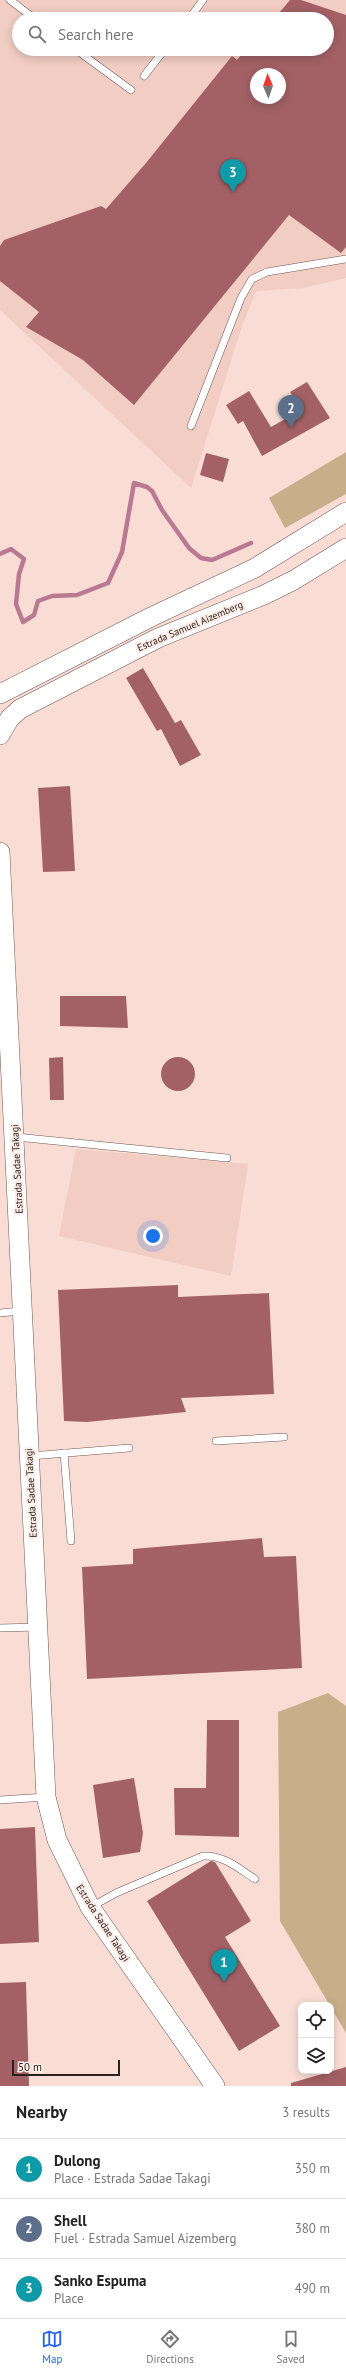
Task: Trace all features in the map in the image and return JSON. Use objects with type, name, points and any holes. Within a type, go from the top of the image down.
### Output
[{"type":"street","points":[[0,694],[158,613],[254,568],[346,512]]},
{"type":"street","name":"Estrada Samuel Aizemberg","points":[[0,735],[10,718],[20,709],[158,638],[276,589],[346,548]]},
{"type":"street","name":"Estrada Sadae Takagi","points":[[0,852],[4,976],[15,1137],[46,1797],[51,1824],[57,1840],[90,1907],[215,2086]]},
{"type":"lane","points":[[10,0],[26,12]]},
{"type":"lane","points":[[194,12],[203,0]]},
{"type":"lane","points":[[85,56],[131,90]]},
{"type":"lane","points":[[144,76],[160,56]]},
{"type":"lane","points":[[192,426],[241,298],[252,279],[267,272],[346,260]]},
{"type":"lane","points":[[15,1137],[227,1158]]},
{"type":"lane","points":[[0,1313],[23,1311]]},
{"type":"lane","points":[[216,1441],[284,1437]]},
{"type":"lane","points":[[30,1456],[129,1448]]},
{"type":"lane","points":[[64,1453],[71,1541]]},
{"type":"lane","points":[[0,1628],[38,1627]]},
{"type":"lane","points":[[0,1800],[46,1797]]},
{"type":"lane","points":[[90,1907],[116,1893],[203,1856],[214,1856],[225,1859],[254,1879]]},
{"type":"shaded area","points":[[0,0],[346,0],[346,278],[303,288],[256,291],[242,326],[191,488],[0,310]]},
{"type":"shaded area","points":[[346,452],[346,494],[285,528],[269,498]]},
{"type":"shaded area","points":[[76,1149],[248,1164],[231,1276],[59,1236]]},
{"type":"shaded area","points":[[328,1693],[346,1706],[346,2033],[334,2013],[334,2002],[328,2002],[280,1921],[278,1712]]},
{"type":"building","points":[[290,0],[301,0],[346,15],[346,247],[341,253],[289,215],[134,405],[83,360],[26,327],[39,312],[0,281],[0,246],[4,240],[101,206],[106,209],[146,163],[232,56],[237,60],[240,56],[334,56],[334,12],[280,12]]},
{"type":"building","points":[[307,382],[330,418],[262,456],[243,421],[238,424],[226,405],[249,391],[271,427],[301,410],[290,392]]},
{"type":"building","points":[[206,453],[229,459],[223,482],[200,475]]},
{"type":"building","points":[[143,668],[175,723],[181,720],[201,755],[180,766],[161,729],[157,731],[126,678]]},
{"type":"building","points":[[70,786],[75,871],[43,872],[38,788]]},
{"type":"building","points":[[60,996],[126,996],[128,1028],[60,1026]]},
{"type":"building","points":[[63,1057],[64,1100],[50,1100],[49,1058]]},
{"type":"building","points":[[175,1057],[181,1057],[185,1058],[192,1064],[195,1074],[194,1081],[188,1088],[181,1091],[175,1091],[171,1090],[164,1084],[161,1077],[161,1071],[162,1067],[168,1060]]},
{"type":"building","points":[[178,1285],[178,1297],[269,1293],[274,1394],[181,1398],[186,1412],[87,1422],[64,1421],[58,1290]]},
{"type":"building","points":[[262,1538],[264,1557],[296,1556],[302,1668],[87,1679],[82,1567],[133,1564],[133,1549]]},
{"type":"building","points":[[207,1720],[239,1720],[239,1837],[175,1835],[174,1788],[206,1788]]},
{"type":"building","points":[[134,1778],[143,1833],[140,1852],[103,1858],[93,1785]]},
{"type":"building","points":[[35,1827],[39,1942],[0,1944],[0,1829]]},
{"type":"building","points":[[211,1861],[215,1862],[251,1921],[225,1937],[280,2026],[239,2051],[147,1901]]},
{"type":"building","points":[[26,1982],[29,2086],[0,2086],[0,1983]]},
{"type":"building","points":[[346,2067],[346,2086],[291,2086],[291,2083],[322,2074],[334,2074],[334,2070]]},
{"type":"waterway","points":[[0,554],[11,549],[24,559],[19,574],[16,604],[23,622],[34,615],[38,601],[52,596],[77,595],[108,583],[122,552],[134,483],[147,487],[152,491],[162,510],[189,548],[201,558],[212,560],[251,543]]},
{"type":"place","name":"Sanko Espuma","points":[[233,192]]},
{"type":"place","name":"Shell","points":[[291,428]]},
{"type":"place","name":"Dulong","points":[[224,1982]]}]
